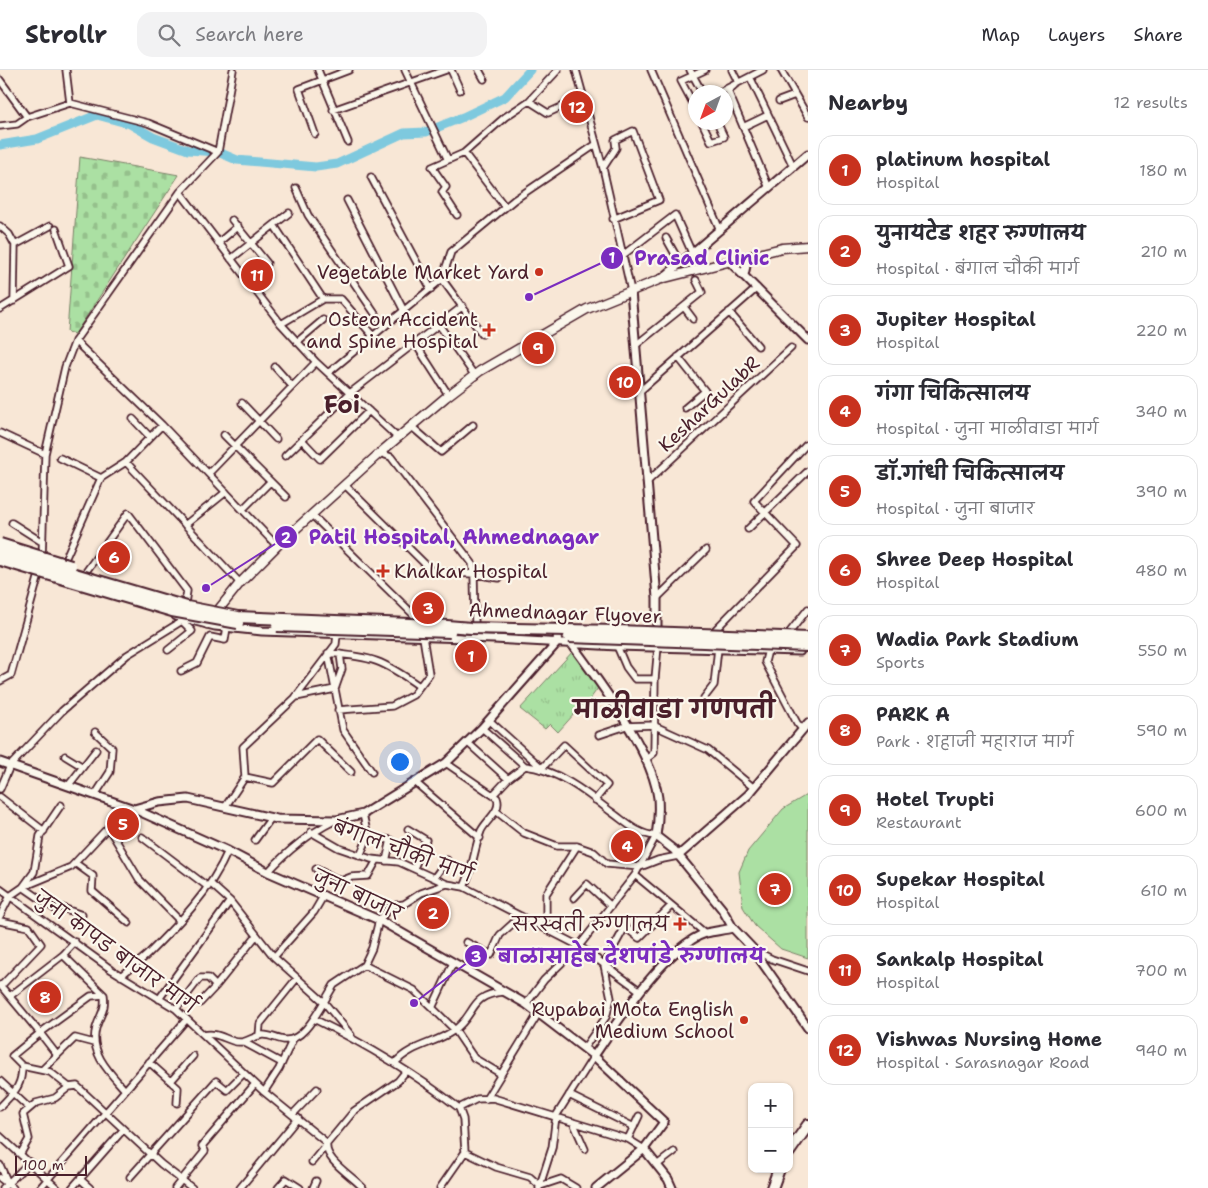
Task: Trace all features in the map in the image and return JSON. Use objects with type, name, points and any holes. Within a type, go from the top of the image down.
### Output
[{"type":"highway","points":[[0,545],[84,571],[88,580]]},
{"type":"highway","name":"Ahmednagar Flyover","points":[[0,552],[197,617],[254,625],[808,646]]},
{"type":"highway","name":"Ahmednagar Flyover","points":[[0,563],[88,580],[187,607],[238,617],[471,628],[808,638]]},
{"type":"highway","points":[[793,1146],[808,1125]]},
{"type":"highway","points":[[772,1188],[777,1173]]},
{"type":"main road","points":[[202,623],[212,610],[277,546],[344,485],[411,426],[475,376],[587,309],[631,291],[662,279],[782,248],[808,246]]},
{"type":"street","points":[[66,70],[70,103]]},
{"type":"street","points":[[0,681],[12,675],[40,576],[45,454],[65,367],[75,341],[180,192],[218,152],[233,70]]},
{"type":"street","points":[[318,70],[333,110],[348,142]]},
{"type":"street","points":[[315,134],[299,89],[349,70]]},
{"type":"street","points":[[405,70],[448,160]]},
{"type":"street","points":[[333,110],[446,70]]},
{"type":"street","points":[[451,70],[460,90]]},
{"type":"street","points":[[479,70],[484,79]]},
{"type":"street","points":[[457,214],[442,192],[446,186],[432,167],[464,153],[505,117],[529,101],[558,70]]},
{"type":"street","points":[[576,70],[595,145],[603,168],[613,219],[631,291],[657,598],[657,629]]},
{"type":"street","points":[[651,70],[720,230]]},
{"type":"street","points":[[688,94],[681,81],[692,73],[705,70]]},
{"type":"street","points":[[732,70],[738,82]]},
{"type":"street","points":[[733,85],[764,70]]},
{"type":"street","points":[[781,70],[808,115]]},
{"type":"street","points":[[692,73],[698,85]]},
{"type":"street","points":[[750,77],[793,166]]},
{"type":"street","points":[[0,80],[27,116]]},
{"type":"street","points":[[738,82],[728,91],[769,188]]},
{"type":"street","points":[[779,101],[795,95]]},
{"type":"street","points":[[529,101],[548,114],[583,97]]},
{"type":"street","points":[[0,126],[17,124],[27,116],[70,103],[148,123],[218,152]]},
{"type":"street","points":[[743,127],[768,115]]},
{"type":"street","points":[[706,130],[712,141],[724,137],[721,130]]},
{"type":"street","points":[[603,168],[616,148],[615,140],[632,131],[659,200],[613,219]]},
{"type":"street","points":[[328,373],[442,279],[451,252],[505,206],[595,145]]},
{"type":"street","points":[[464,153],[505,206]]},
{"type":"street","points":[[662,279],[808,154]]},
{"type":"street","points":[[372,177],[431,289]]},
{"type":"street","points":[[296,188],[308,215],[384,327]]},
{"type":"street","points":[[180,192],[281,324],[316,362],[398,438]]},
{"type":"street","points":[[347,200],[404,311]]},
{"type":"street","points":[[231,259],[289,213]]},
{"type":"street","points":[[622,255],[675,215],[692,253]]},
{"type":"street","points":[[232,220],[252,242],[267,263]]},
{"type":"street","points":[[274,225],[323,300]]},
{"type":"street","points":[[0,226],[9,234],[15,245],[14,300]]},
{"type":"street","points":[[218,243],[238,226]]},
{"type":"street","points":[[0,309],[69,266],[53,228],[15,245]]},
{"type":"street","points":[[666,238],[680,263]]},
{"type":"street","points":[[744,276],[748,257]]},
{"type":"street","points":[[730,262],[808,340]]},
{"type":"street","points":[[442,279],[482,334]]},
{"type":"street","points":[[636,345],[702,292],[696,280]]},
{"type":"street","points":[[640,391],[757,288]]},
{"type":"street","points":[[281,324],[323,300],[341,299],[373,336]]},
{"type":"street","points":[[285,456],[350,393],[463,306]]},
{"type":"street","points":[[684,307],[693,319]]},
{"type":"street","points":[[729,312],[758,346]]},
{"type":"street","points":[[297,342],[323,320]]},
{"type":"street","points":[[439,325],[475,376]]},
{"type":"street","points":[[75,341],[162,425],[277,546]]},
{"type":"street","points":[[415,344],[446,391]]},
{"type":"street","name":"KesharGulabR","points":[[647,482],[791,348]]},
{"type":"street","points":[[678,357],[705,391],[685,408]]},
{"type":"street","points":[[209,474],[316,362]]},
{"type":"street","points":[[275,367],[292,386]]},
{"type":"street","points":[[242,403],[276,439]]},
{"type":"street","points":[[302,440],[320,459],[369,411]]},
{"type":"street","points":[[133,419],[150,437]]},
{"type":"street","points":[[62,566],[101,478],[126,462],[162,425]]},
{"type":"street","points":[[411,426],[441,452],[473,426]]},
{"type":"street","points":[[0,433],[45,454]]},
{"type":"street","points":[[224,435],[286,497]]},
{"type":"street","points":[[714,631],[797,546],[754,501],[806,446]]},
{"type":"street","points":[[380,453],[391,457],[472,563],[475,624]]},
{"type":"street","points":[[60,458],[101,478]]},
{"type":"street","points":[[126,462],[240,583]]},
{"type":"street","points":[[748,529],[766,514],[808,471]]},
{"type":"street","points":[[243,510],[270,482]]},
{"type":"street","points":[[344,485],[433,572],[474,574],[499,578]]},
{"type":"street","points":[[185,525],[226,492]]},
{"type":"street","points":[[0,790],[10,766],[62,711],[127,655],[182,619],[187,591],[128,513],[88,580]]},
{"type":"street","points":[[312,515],[420,621]]},
{"type":"street","points":[[12,523],[42,542]]},
{"type":"street","points":[[0,545],[62,566],[88,580],[186,605],[260,616],[808,634]]},
{"type":"street","points":[[657,598],[706,550]]},
{"type":"street","points":[[0,563],[182,619],[262,631],[571,642],[617,646],[808,651]]},
{"type":"street","points":[[789,634],[808,609]]},
{"type":"street","points":[[182,619],[192,631]]},
{"type":"street","points":[[168,650],[202,623]]},
{"type":"street","points":[[23,886],[56,875],[75,863],[108,827],[134,809],[158,802],[188,799],[271,818],[302,821],[336,820],[363,814],[446,763],[468,743],[557,643],[558,626]]},
{"type":"street","points":[[526,1004],[544,980],[579,946],[635,875],[656,836],[658,797],[645,760],[607,692],[571,642],[571,626]]},
{"type":"street","points":[[181,670],[197,663],[210,637],[225,640],[227,627]]},
{"type":"street","points":[[225,807],[245,777],[243,747],[296,696],[336,644],[337,634]]},
{"type":"street","points":[[338,710],[392,706],[413,695],[429,674],[423,637]]},
{"type":"street","points":[[617,646],[626,667],[635,679],[655,679]]},
{"type":"street","points":[[645,760],[654,753],[655,679],[658,646]]},
{"type":"street","points":[[704,698],[714,685],[718,648]]},
{"type":"street","points":[[768,650],[765,662],[797,723],[803,730]]},
{"type":"street","points":[[328,653],[366,656],[391,666],[419,686]]},
{"type":"street","points":[[328,653],[343,730],[372,772]]},
{"type":"street","points":[[335,689],[342,669],[340,654]]},
{"type":"street","points":[[296,696],[335,689]]},
{"type":"street","points":[[489,720],[542,768],[595,800],[642,835],[656,836],[665,841],[722,909],[733,928],[752,948],[808,1028]]},
{"type":"street","points":[[496,811],[524,833],[557,846],[577,846],[594,852],[606,864],[640,867],[658,860],[678,856],[754,788],[808,723]]},
{"type":"street","points":[[600,735],[626,726],[655,725],[708,750],[754,788]]},
{"type":"street","points":[[482,728],[525,766],[542,768]]},
{"type":"street","points":[[95,732],[112,748],[110,772],[95,795]]},
{"type":"street","points":[[245,777],[273,784],[317,739],[351,772]]},
{"type":"street","points":[[468,743],[508,779]]},
{"type":"street","points":[[542,768],[564,744],[607,785],[595,800]]},
{"type":"street","points":[[68,786],[96,750]]},
{"type":"street","points":[[65,756],[83,767]]},
{"type":"street","name":"जुना बाजार","points":[[0,762],[134,809],[228,851],[268,872],[379,920],[526,1004],[594,1056],[664,1122],[644,1150]]},
{"type":"street","points":[[446,763],[493,794],[499,802],[496,811],[481,831],[470,876],[464,887]]},
{"type":"street","points":[[493,794],[525,766]]},
{"type":"street","points":[[416,783],[480,838]]},
{"type":"street","points":[[0,797],[44,831]]},
{"type":"street","points":[[0,916],[10,896],[23,886],[34,872],[40,836],[61,805]]},
{"type":"street","points":[[360,856],[368,837],[363,814]]},
{"type":"street","points":[[255,840],[271,818]]},
{"type":"street","points":[[268,872],[285,854],[311,832],[336,820]]},
{"type":"street","points":[[108,827],[138,879],[179,920]]},
{"type":"street","points":[[408,829],[426,840],[414,868]]},
{"type":"street","name":"बंगाल चौकी मार्ग","points":[[311,832],[339,848],[360,856],[399,862],[447,884],[464,887],[579,946],[639,990]]},
{"type":"street","points":[[142,837],[230,901],[274,957],[324,1002],[353,1038]]},
{"type":"street","points":[[368,837],[391,840],[386,861]]},
{"type":"street","points":[[534,924],[546,918],[546,894],[577,846]]},
{"type":"street","points":[[121,976],[132,964],[147,955],[209,886],[228,851]]},
{"type":"street","points":[[316,869],[341,881],[351,877],[368,876],[377,860]]},
{"type":"street","points":[[434,878],[447,860]]},
{"type":"street","points":[[75,863],[93,876],[92,891],[129,923]]},
{"type":"street","points":[[635,875],[705,933]]},
{"type":"street","points":[[245,1043],[264,1034],[287,1041],[293,1039],[314,1019],[334,985],[364,965],[372,948],[379,920],[391,906],[404,904],[421,893],[447,884]]},
{"type":"street","points":[[574,898],[588,884],[611,906]]},
{"type":"street","points":[[23,886],[55,909],[60,907],[82,915]]},
{"type":"street","name":"जुना कापड बाजार मार्ग","points":[[0,889],[121,976],[176,1009],[264,1092],[328,1143]]},
{"type":"street","points":[[274,957],[314,912],[324,895]]},
{"type":"street","points":[[159,999],[230,901]]},
{"type":"street","points":[[584,1048],[606,1017],[611,998],[604,965],[625,927],[639,938],[671,906]]},
{"type":"street","points":[[466,942],[492,955],[500,935],[521,916]]},
{"type":"street","points":[[0,921],[29,927],[41,944],[0,986],[57,1055]]},
{"type":"street","points":[[539,1187],[552,1148],[556,1116],[639,990],[676,953],[705,933],[733,928]]},
{"type":"street","points":[[200,1003],[256,936]]},
{"type":"street","points":[[10,996],[63,955],[75,942]]},
{"type":"street","points":[[752,948],[772,959],[808,971]]},
{"type":"street","points":[[63,955],[104,995],[106,1008],[96,1028],[94,1044],[101,1060],[125,1090]]},
{"type":"street","points":[[765,967],[772,959]]},
{"type":"street","points":[[432,1008],[453,963]]},
{"type":"street","points":[[364,965],[414,990],[455,1030],[474,1058],[501,1074]]},
{"type":"street","points":[[176,1009],[200,978],[208,978],[216,986]]},
{"type":"street","points":[[259,1036],[260,1024],[297,978]]},
{"type":"street","points":[[395,1063],[414,1048],[455,1030],[479,999],[488,993],[503,992]]},
{"type":"street","points":[[69,1087],[50,1072],[22,1066],[12,1056],[91,996],[104,995]]},
{"type":"street","points":[[486,1099],[538,1014]]},
{"type":"street","points":[[314,1019],[353,1038],[395,1063],[459,1108],[463,1119],[465,1152],[440,1188]]},
{"type":"street","points":[[40,1188],[186,1020]]},
{"type":"street","points":[[204,1036],[218,1035],[234,1042],[245,1043],[282,1062]]},
{"type":"street","points":[[42,1070],[75,1038],[94,1044]]},
{"type":"street","points":[[264,1092],[291,1047],[293,1039]]},
{"type":"street","points":[[171,1081],[193,1056]]},
{"type":"street","points":[[149,1062],[178,1088],[177,1103]]},
{"type":"street","points":[[0,1108],[22,1080],[22,1066]]},
{"type":"street","points":[[312,1162],[354,1111],[398,1081],[406,1071]]},
{"type":"street","points":[[130,1176],[216,1081],[227,1090],[244,1073]]},
{"type":"street","points":[[0,1081],[29,1108]]},
{"type":"street","points":[[175,1188],[205,1151],[202,1146],[256,1084]]},
{"type":"street","points":[[21,1153],[29,1139],[23,1114],[36,1102],[55,1098],[69,1087],[77,1086],[150,1154],[192,1188]]},
{"type":"street","points":[[240,1188],[316,1089]]},
{"type":"street","points":[[569,1095],[634,1127]]},
{"type":"street","points":[[459,1108],[477,1099],[494,1098],[628,1139],[644,1150],[668,1179],[672,1188]]},
{"type":"street","points":[[628,1139],[639,1116]]},
{"type":"street","points":[[572,1122],[585,1149]]},
{"type":"street","points":[[72,1188],[123,1130]]},
{"type":"street","points":[[0,1136],[21,1153],[57,1188]]},
{"type":"street","points":[[328,1143],[326,1149],[331,1158],[364,1188]]},
{"type":"street","points":[[596,1188],[644,1150]]},
{"type":"street","points":[[465,1152],[496,1167],[530,1177],[539,1187]]},
{"type":"street","points":[[657,1165],[674,1152]]},
{"type":"street","points":[[3,1188],[30,1162]]},
{"type":"street","points":[[0,1165],[8,1183]]},
{"type":"street","points":[[0,1178],[13,1188]]},
{"type":"street","points":[[80,1179],[90,1188]]},
{"type":"street","points":[[278,1188],[286,1179],[300,1188]]},
{"type":"street","points":[[539,1187],[561,1179],[576,1188]]},
{"type":"street","points":[[313,1188],[316,1181]]},
{"type":"green space","points":[[80,157],[179,175],[75,334],[67,332]]},
{"type":"green space","points":[[574,650],[598,688],[588,702],[584,703],[558,732],[550,724],[545,729],[520,709]]},
{"type":"green space","points":[[808,794],[808,958],[781,949],[755,926],[743,907],[739,872],[748,851],[783,809]]},
{"type":"waterway","points":[[0,145],[37,139],[97,115],[130,124],[153,137],[188,150],[218,152],[237,160],[316,167],[337,164],[404,133],[426,132],[463,117],[505,97],[530,70]]},
{"type":"place","name":"Vishwas Nursing Home","points":[[577,107]]},
{"type":"place","name":"Vegetable Market Yard","points":[[539,272]]},
{"type":"place","name":"Sankalp Hospital","points":[[257,275]]},
{"type":"place","name":"Prasad Clinic","points":[[529,297]]},
{"type":"place","name":"Osteon Accident and Spine Hospital","points":[[489,330]]},
{"type":"place","name":"Hotel Trupti","points":[[538,348]]},
{"type":"place","name":"Supekar Hospital","points":[[625,382]]},
{"type":"place","name":"Shree Deep Hospital","points":[[114,557]]},
{"type":"place","name":"Khalkar Hospital","points":[[383,571]]},
{"type":"place","name":"Patil Hospital, Ahmednagar","points":[[206,588]]},
{"type":"place","name":"Jupiter Hospital","points":[[428,608]]},
{"type":"place","name":"platinum hospital","points":[[471,656]]},
{"type":"place","name":"डॉ.गांधी चिकित्सालय","points":[[123,824]]},
{"type":"place","name":"गंगा चिकित्सालय","points":[[627,846]]},
{"type":"place","name":"Wadia Park Stadium","points":[[775,889]]},
{"type":"place","name":"युनायटेड शहर रुग्णालय","points":[[433,913]]},
{"type":"place","name":"सरस्वती रुग्णालय","points":[[680,924]]},
{"type":"place","name":"PARK A","points":[[45,997]]},
{"type":"place","name":"बाळासाहेब देशपांडे रुग्णालय","points":[[414,1003]]},
{"type":"place","name":"Rupabai Mota English Medium School","points":[[744,1020]]},
{"type":"district","name":"Foi","points":[[342,405]]},
{"type":"district","name":"माळीवाडा गणपती","points":[[674,710]]}]
